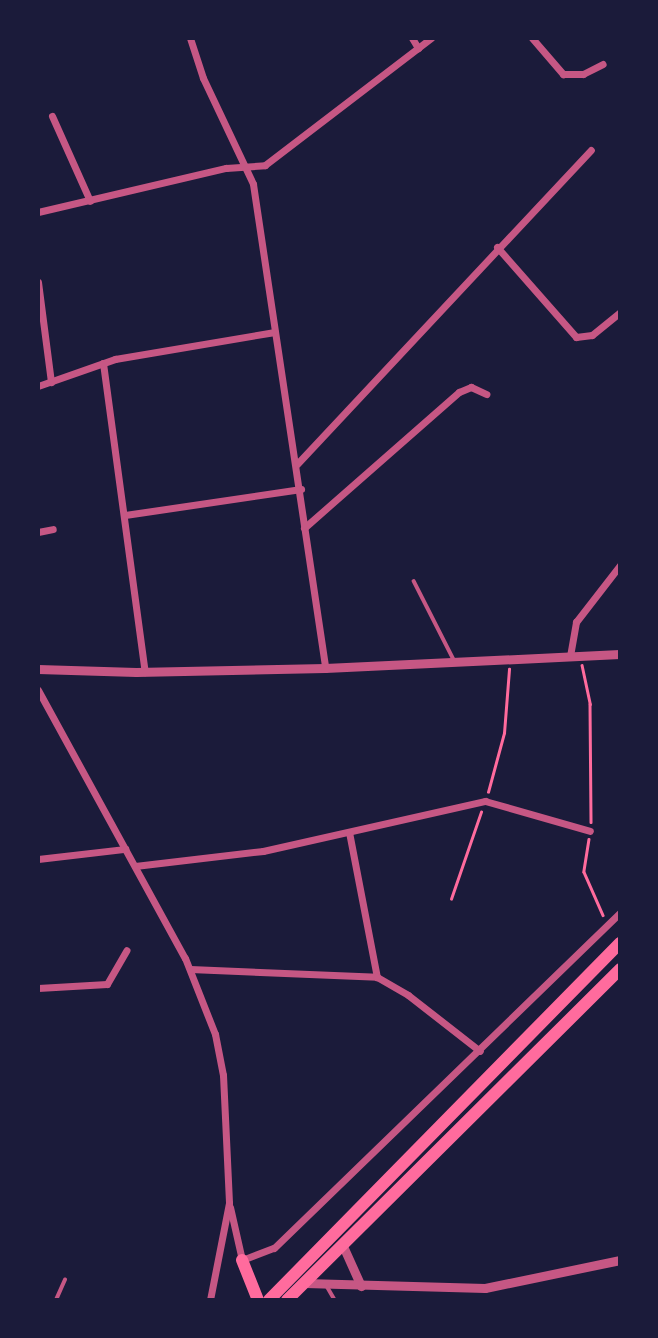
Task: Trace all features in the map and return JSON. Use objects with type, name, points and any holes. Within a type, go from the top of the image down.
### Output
[{"type":"highway","points":[[268,1300],[620,943]]},
{"type":"highway","points":[[288,1300],[620,969]]},
{"type":"highway","points":[[242,1260],[258,1300]]},
{"type":"street","points":[[190,38],[206,84],[249,168],[301,489],[304,528],[326,668]]},
{"type":"street","points":[[412,38],[418,48]]},
{"type":"street","points":[[38,212],[226,168],[249,168],[270,162],[431,38]]},
{"type":"street","points":[[532,38],[564,74],[583,74],[603,64]]},
{"type":"street","points":[[52,116],[90,201]]},
{"type":"street","points":[[297,464],[356,405],[497,247],[592,150]]},
{"type":"street","points":[[497,247],[576,337],[592,335],[620,312]]},
{"type":"street","points":[[38,282],[51,382]]},
{"type":"street","points":[[38,386],[103,363],[275,332]]},
{"type":"street","points":[[103,363],[145,672]]},
{"type":"street","points":[[304,528],[459,392],[471,387],[486,394]]},
{"type":"street","points":[[125,515],[301,489]]},
{"type":"street","points":[[38,532],[53,529]]},
{"type":"street","points":[[574,656],[576,622],[620,565]]},
{"type":"street","points":[[38,669],[145,672],[326,668],[620,654]]},
{"type":"street","points":[[38,690],[190,969],[208,1009],[220,1056],[229,1203],[242,1260],[261,1255],[290,1235],[620,913]]},
{"type":"street","points":[[135,866],[207,861],[485,801],[590,831]]},
{"type":"street","points":[[349,832],[377,977]]},
{"type":"street","points":[[38,859],[125,849]]},
{"type":"street","points":[[38,988],[107,984],[127,950]]},
{"type":"street","points":[[190,969],[377,977],[408,995],[480,1051]]},
{"type":"street","points":[[210,1300],[229,1203]]},
{"type":"street","points":[[343,1246],[361,1286]]},
{"type":"street","points":[[305,1283],[485,1288],[620,1260]]},
{"type":"lane","points":[[414,581],[454,662]]},
{"type":"lane","points":[[56,1300],[65,1280]]},
{"type":"lane","points":[[327,1285],[335,1300]]},
{"type":"path","points":[[574,656],[590,704],[590,831],[584,872],[593,898],[609,923]]},
{"type":"path","points":[[452,899],[505,733],[512,683],[508,659]]}]
